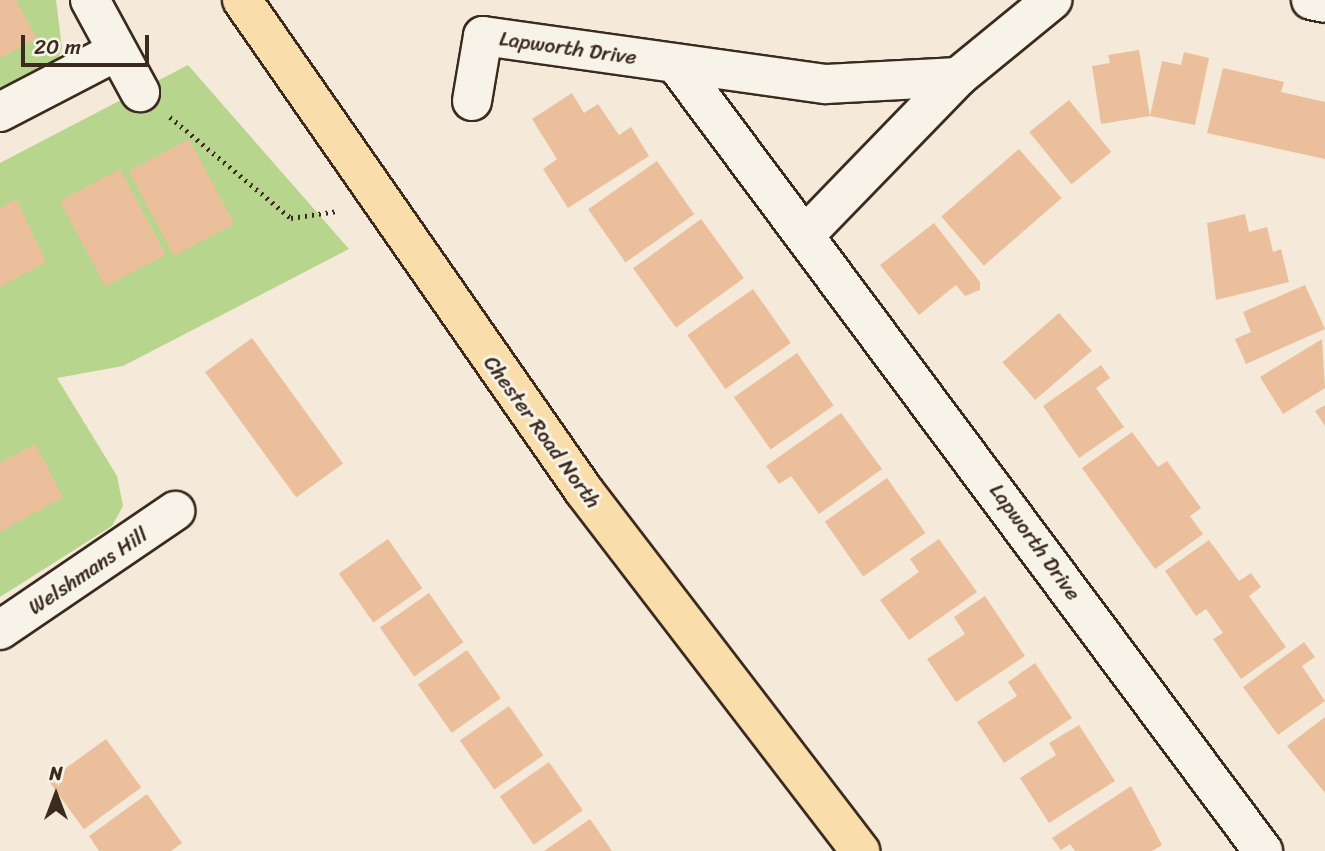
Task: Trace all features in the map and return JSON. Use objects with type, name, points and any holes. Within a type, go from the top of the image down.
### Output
[{"type":"highway","name":"Chester Road North","points":[[242,0],[379,205],[584,491],[860,851]]},
{"type":"street","points":[[90,0],[140,92]]},
{"type":"street","points":[[807,233],[958,77],[1052,0]]},
{"type":"street","points":[[1311,0],[1325,3]]},
{"type":"street","name":"Lapworth Drive","points":[[471,101],[483,36],[826,84],[958,77]]},
{"type":"street","points":[[0,112],[117,51]]},
{"type":"street","name":"Lapworth Drive","points":[[676,64],[807,233],[1263,851]]},
{"type":"street","name":"Welshmans Hill","points":[[0,630],[175,511]]},
{"type":"path","points":[[140,92],[291,218],[379,205]]},
{"type":"green space","points":[[0,0],[56,0],[62,48],[56,64],[0,95]]},
{"type":"green space","points":[[188,65],[349,249],[123,366],[57,378],[117,476],[123,506],[112,526],[0,597],[0,163]]},
{"type":"building","points":[[0,0],[16,0],[37,39],[0,58]]},
{"type":"building","points":[[1139,50],[1150,116],[1101,124],[1092,66],[1110,63],[1108,55]]},
{"type":"building","points":[[1184,52],[1209,58],[1195,125],[1150,116],[1162,61],[1181,65]]},
{"type":"building","points":[[1223,68],[1284,82],[1281,92],[1325,102],[1325,159],[1207,133]]},
{"type":"building","points":[[572,93],[584,113],[598,104],[619,135],[631,127],[649,156],[568,208],[543,169],[557,159],[532,119]]},
{"type":"building","points":[[1069,100],[1111,152],[1072,184],[1029,132]]},
{"type":"building","points":[[189,139],[234,224],[174,256],[129,171]]},
{"type":"building","points":[[1019,149],[1062,198],[984,266],[941,217]]},
{"type":"building","points":[[657,161],[694,214],[625,262],[588,209]]},
{"type":"building","points":[[120,169],[166,255],[105,287],[60,201]]},
{"type":"building","points":[[16,199],[46,262],[0,287],[0,208]]},
{"type":"building","points":[[1245,214],[1249,232],[1267,227],[1273,252],[1281,249],[1289,282],[1216,300],[1207,223]]},
{"type":"building","points":[[701,219],[744,278],[676,327],[633,268]]},
{"type":"building","points":[[934,223],[980,282],[980,290],[965,296],[956,285],[919,315],[880,265]]},
{"type":"building","points":[[1305,285],[1325,329],[1246,364],[1235,339],[1251,332],[1243,312]]},
{"type":"building","points":[[753,289],[791,343],[725,389],[687,335]]},
{"type":"building","points":[[1059,313],[1092,351],[1035,400],[1002,362]]},
{"type":"building","points":[[252,338],[343,463],[296,497],[205,372]]},
{"type":"building","points":[[1322,339],[1325,388],[1283,414],[1260,377]]},
{"type":"building","points":[[797,353],[834,405],[771,450],[734,397]]},
{"type":"building","points":[[1101,365],[1110,378],[1096,388],[1124,427],[1079,458],[1043,406]]},
{"type":"building","points":[[1325,405],[1325,426],[1315,411]]},
{"type":"building","points":[[841,413],[882,469],[819,514],[791,476],[779,484],[766,466]]},
{"type":"building","points":[[1132,432],[1158,467],[1167,461],[1201,508],[1190,516],[1203,534],[1155,569],[1082,468]]},
{"type":"building","points":[[35,444],[63,497],[0,532],[0,463]]},
{"type":"building","points":[[887,478],[925,533],[863,576],[825,522]]},
{"type":"building","points":[[388,539],[422,588],[373,623],[339,573]]},
{"type":"building","points":[[939,539],[977,592],[909,640],[880,600],[919,572],[910,559]]},
{"type":"building","points":[[1209,540],[1239,581],[1251,573],[1261,587],[1249,596],[1286,647],[1241,679],[1213,639],[1223,633],[1214,620],[1206,609],[1196,616],[1165,571]]},
{"type":"building","points":[[429,593],[463,642],[414,677],[380,627]]},
{"type":"building","points":[[985,596],[1025,656],[956,702],[927,659],[965,634],[954,617]]},
{"type":"building","points":[[1304,642],[1315,657],[1302,666],[1325,701],[1278,735],[1243,687]]},
{"type":"building","points":[[467,650],[501,698],[452,733],[418,684]]},
{"type":"building","points":[[1035,663],[1072,718],[1004,763],[977,722],[1017,696],[1008,682]]},
{"type":"building","points":[[509,706],[543,755],[494,790],[460,740]]},
{"type":"building","points":[[1325,717],[1325,793],[1287,746]]},
{"type":"building","points":[[1079,725],[1115,781],[1049,823],[1020,778],[1056,755],[1049,743]]},
{"type":"building","points":[[106,739],[141,788],[84,829],[49,781]]},
{"type":"building","points":[[549,762],[583,810],[534,845],[500,796]]},
{"type":"building","points":[[1131,786],[1162,845],[1152,851],[1075,851],[1070,844],[1061,850],[1052,838]]},
{"type":"building","points":[[147,794],[182,843],[171,851],[99,851],[89,836]]},
{"type":"building","points":[[590,819],[612,851],[544,851]]}]
